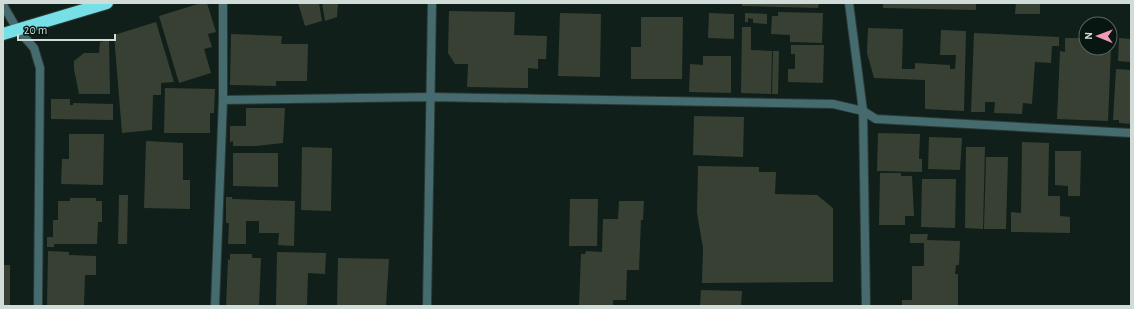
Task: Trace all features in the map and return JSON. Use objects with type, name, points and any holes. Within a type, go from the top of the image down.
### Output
[{"type":"highway","points":[[3,34],[107,3]]},
{"type":"street","points":[[215,306],[223,100],[223,3]]},
{"type":"street","points":[[427,306],[432,3]]},
{"type":"street","points":[[848,3],[863,111],[866,306]]},
{"type":"street","points":[[3,5],[17,29],[34,48],[40,68],[38,306]]},
{"type":"street","points":[[223,100],[431,97],[833,104],[863,111],[876,119],[1131,133]]},
{"type":"building","points":[[201,3],[207,3],[216,32],[208,34],[212,47],[204,49],[211,73],[179,83],[159,16]]},
{"type":"building","points":[[298,3],[319,3],[322,21],[305,26]]},
{"type":"building","points":[[322,3],[338,3],[337,17],[325,21]]},
{"type":"building","points":[[742,3],[819,3],[818,8],[742,6]]},
{"type":"building","points":[[883,3],[976,3],[976,10],[883,8]]},
{"type":"building","points":[[1016,3],[1040,3],[1040,14],[1015,14]]},
{"type":"building","points":[[449,11],[515,12],[514,35],[547,36],[546,59],[538,59],[538,69],[528,68],[528,88],[467,87],[468,64],[455,64],[448,53]]},
{"type":"building","points":[[778,12],[823,13],[822,43],[790,42],[790,35],[771,34],[772,16],[778,16]]},
{"type":"building","points":[[560,13],[601,14],[600,77],[558,76]]},
{"type":"building","points":[[709,13],[734,14],[734,39],[708,38]]},
{"type":"building","points":[[745,13],[767,14],[767,24],[753,23],[753,19],[748,18],[748,22],[745,22]]},
{"type":"building","points":[[641,17],[683,17],[682,79],[631,79],[631,47],[641,47]]},
{"type":"building","points":[[156,22],[174,82],[161,83],[161,95],[153,95],[152,130],[122,133],[114,35]]},
{"type":"building","points":[[742,27],[751,27],[751,50],[772,51],[771,94],[741,93]]},
{"type":"building","points":[[868,28],[903,29],[902,69],[915,69],[915,63],[950,65],[950,69],[955,69],[956,55],[940,55],[941,30],[966,31],[964,111],[925,109],[925,80],[874,78],[867,53]]},
{"type":"building","points":[[974,33],[1059,37],[1059,46],[1052,46],[1051,63],[1035,62],[1032,104],[1023,103],[1022,114],[994,113],[995,102],[985,102],[985,112],[971,112]]},
{"type":"building","points":[[231,34],[282,36],[281,44],[308,44],[307,81],[276,81],[276,86],[230,85]]},
{"type":"building","points":[[1065,38],[1078,38],[1078,56],[1111,56],[1108,121],[1057,119],[1060,51],[1065,52]]},
{"type":"building","points":[[1119,38],[1131,39],[1131,62],[1118,61]]},
{"type":"building","points":[[109,40],[110,94],[79,94],[74,61],[84,53],[99,53],[100,42]]},
{"type":"building","points":[[791,45],[824,45],[823,83],[788,82],[788,69],[795,69],[795,54],[791,54]]},
{"type":"building","points":[[773,51],[779,51],[778,94],[772,94]]},
{"type":"building","points":[[703,56],[731,56],[731,93],[689,92],[690,64],[703,65]]},
{"type":"building","points":[[1116,69],[1131,70],[1131,124],[1119,123],[1119,120],[1113,120]]},
{"type":"building","points":[[165,88],[215,89],[214,113],[210,113],[210,133],[164,133]]},
{"type":"building","points":[[51,99],[70,99],[70,105],[73,105],[73,103],[113,104],[113,120],[51,119]]},
{"type":"building","points":[[246,108],[285,108],[283,143],[256,146],[233,146],[233,141],[230,142],[230,126],[246,126]]},
{"type":"building","points":[[694,116],[744,117],[743,157],[693,155]]},
{"type":"building","points":[[878,133],[920,134],[919,159],[922,159],[922,172],[877,171]]},
{"type":"building","points":[[69,134],[104,134],[103,185],[61,184],[62,159],[69,159]]},
{"type":"building","points":[[929,137],[962,138],[960,170],[928,169]]},
{"type":"building","points":[[146,141],[183,143],[183,180],[190,180],[190,209],[144,208]]},
{"type":"building","points":[[1022,142],[1049,143],[1048,196],[1060,196],[1060,216],[1070,217],[1070,233],[1011,232],[1011,212],[1021,213]]},
{"type":"building","points":[[302,147],[332,148],[331,211],[301,210]]},
{"type":"building","points":[[966,147],[985,147],[983,229],[965,228]]},
{"type":"building","points":[[1055,151],[1081,151],[1080,196],[1068,196],[1068,186],[1055,185]]},
{"type":"building","points":[[233,153],[278,153],[278,187],[233,186]]},
{"type":"building","points":[[986,157],[1008,157],[1006,229],[984,229]]},
{"type":"building","points":[[698,166],[759,167],[759,172],[776,172],[775,194],[817,195],[833,208],[833,282],[702,283],[703,248],[697,213]]},
{"type":"building","points":[[880,173],[901,173],[901,176],[912,176],[914,216],[905,216],[905,225],[879,225]]},
{"type":"building","points":[[922,179],[956,179],[955,228],[921,227]]},
{"type":"building","points":[[119,195],[128,195],[127,244],[118,244]]},
{"type":"building","points":[[226,197],[232,197],[232,199],[295,201],[294,246],[278,245],[279,233],[259,233],[259,221],[246,221],[246,244],[228,244],[229,223],[226,223]]},
{"type":"building","points":[[70,198],[96,198],[96,201],[102,201],[102,222],[98,222],[97,244],[54,244],[54,247],[47,247],[47,237],[53,237],[53,220],[58,220],[58,201],[70,201]]},
{"type":"building","points":[[570,199],[598,199],[597,246],[569,246]]},
{"type":"building","points":[[619,201],[644,201],[643,220],[641,220],[639,270],[627,270],[626,300],[613,300],[613,306],[579,306],[581,254],[585,254],[586,251],[602,252],[603,219],[618,219]]},
{"type":"building","points":[[910,234],[928,234],[927,240],[960,241],[959,265],[956,265],[955,274],[958,274],[958,306],[902,306],[902,300],[912,300],[912,266],[924,266],[924,243],[910,243]]},
{"type":"building","points":[[48,251],[69,252],[69,255],[96,256],[96,275],[85,275],[84,306],[47,306]]},
{"type":"building","points":[[277,252],[326,253],[325,274],[308,273],[307,306],[276,306]]},
{"type":"building","points":[[230,254],[252,254],[252,258],[261,258],[259,306],[226,306],[228,259],[230,260]]},
{"type":"building","points":[[338,258],[389,259],[386,306],[337,306]]},
{"type":"building","points":[[3,265],[10,265],[10,306],[3,306]]},
{"type":"building","points":[[701,290],[742,291],[741,306],[700,306]]}]
